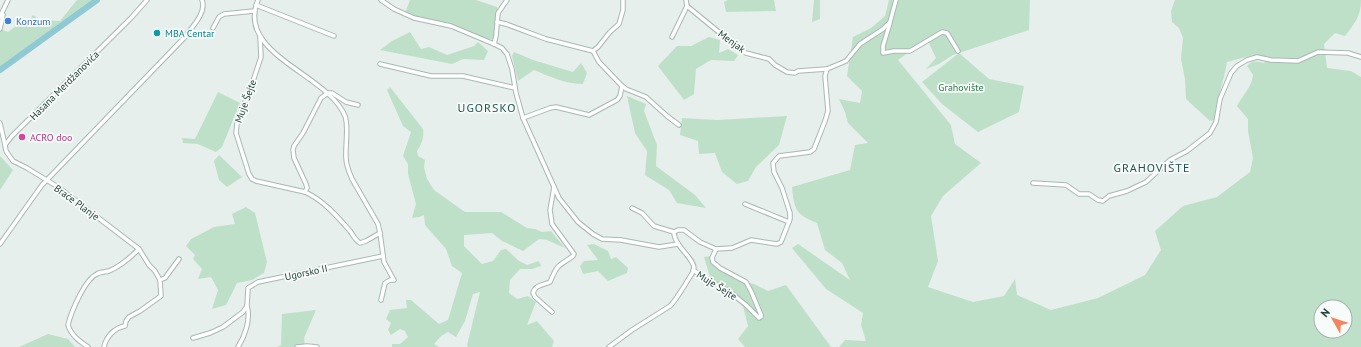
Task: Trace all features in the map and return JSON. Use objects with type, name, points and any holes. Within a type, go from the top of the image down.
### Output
[{"type":"street","name":"Hasana Merdžanovića","points":[[5,145],[12,136],[147,0]]},
{"type":"street","points":[[0,123],[6,151],[13,161],[48,180],[184,38],[195,24],[203,8],[202,0]]},
{"type":"street","name":"Muje Šejte","points":[[258,0],[254,11],[260,37],[261,57],[251,92],[245,102],[237,123],[236,133],[249,174],[252,179],[312,195],[334,213],[356,241],[360,243],[380,233]]},
{"type":"street","points":[[381,0],[394,9],[414,18],[451,26],[502,48],[510,60],[515,88],[523,118],[554,186],[564,204],[578,222],[602,239],[621,240],[659,247],[678,244]]},
{"type":"street","points":[[494,44],[498,13],[507,0]]},
{"type":"street","points":[[593,51],[619,24],[623,10],[623,0]]},
{"type":"street","points":[[672,37],[687,6],[686,0]]},
{"type":"street","points":[[896,0],[883,46],[883,53],[910,51],[942,32],[947,33],[958,51]]},
{"type":"street","points":[[0,17],[8,1]]},
{"type":"street","points":[[256,5],[334,36]]},
{"type":"street","name":"Menjak","points":[[687,6],[746,53],[769,59],[775,65],[787,72],[827,69],[846,61],[860,44],[883,29],[890,22]]},
{"type":"street","points":[[0,29],[3,11]]},
{"type":"street","points":[[213,28],[219,17],[224,14],[254,11]]},
{"type":"street","points":[[497,22],[546,39],[593,51],[599,62],[622,86],[646,97],[679,125]]},
{"type":"street","name":"Muje Šejte","points":[[260,37],[283,61],[328,93],[345,117],[346,160],[349,172],[374,216],[380,233],[384,262],[394,280],[390,280],[385,283],[381,300]]},
{"type":"street","points":[[1033,183],[1066,186],[1079,194],[1089,194],[1098,200],[1103,201],[1109,196],[1127,191],[1146,182],[1170,160],[1187,151],[1210,133],[1216,122],[1220,99],[1232,73],[1237,66],[1247,60],[1257,57],[1271,60],[1298,61],[1318,52],[1348,53],[1361,57]]},
{"type":"street","points":[[380,64],[431,76],[463,76],[515,88]]},
{"type":"street","points":[[632,208],[642,213],[654,226],[674,232],[684,230],[700,242],[716,249],[732,248],[751,240],[780,243],[789,222],[790,214],[782,188],[774,172],[773,163],[779,156],[810,152],[814,149],[826,122],[828,112],[825,76],[827,69]]},
{"type":"street","points":[[523,118],[556,107],[589,115],[617,100],[620,96],[622,86]]},
{"type":"street","points":[[305,192],[307,188],[306,184],[294,158],[293,150],[319,101],[328,93]]},
{"type":"street","name":"Muje Šejte","points":[[328,93],[332,93],[346,102],[358,105]]},
{"type":"street","name":"Braće Planje","points":[[0,244],[36,192],[48,180],[139,249],[160,280]]},
{"type":"street","points":[[552,312],[535,297],[533,294],[534,289],[537,286],[550,282],[556,268],[574,254],[552,224],[550,210],[554,186]]},
{"type":"street","points":[[745,204],[789,222]]},
{"type":"street","name":"Muje Šejte","points":[[608,347],[670,306],[674,302],[693,270],[693,264],[678,244],[674,236],[674,232]]},
{"type":"street","points":[[88,347],[80,342],[68,325],[86,284],[97,274],[107,272],[129,260],[139,249]]},
{"type":"street","name":"Muje Šejte","points":[[693,270],[730,292],[746,305],[758,318],[761,318],[754,297],[746,282],[720,268],[713,262],[712,258],[716,249]]},
{"type":"street","name":"Ugorsko II","points":[[238,347],[245,334],[248,310],[248,288],[258,282],[384,256]]},
{"type":"street","points":[[104,347],[106,341],[116,329],[125,326],[129,317],[161,296],[160,280],[165,278],[179,259]]},
{"type":"street","points":[[193,338],[223,327],[243,312],[247,306]]},
{"type":"street","points":[[297,347],[317,347]]},
{"type":"green space","points":[[77,0],[97,0],[0,70],[0,29],[8,32],[19,24],[25,27],[33,15],[40,20],[60,21]]},
{"type":"green space","points":[[410,0],[476,0],[497,7],[498,12],[495,37],[493,39],[486,39],[454,25],[415,17],[405,13]]},
{"type":"green space","points":[[728,0],[774,0],[776,11],[726,12],[724,2]]},
{"type":"green space","points":[[814,0],[820,0],[820,19],[812,22]]},
{"type":"green space","points":[[889,0],[1030,0],[1029,30],[953,55],[939,64],[926,69],[936,58],[927,39],[898,60],[951,125],[955,144],[981,163],[943,196],[931,216],[938,261],[928,287],[973,302],[1004,296],[1015,279],[1017,295],[1051,310],[1098,298],[1145,275],[1161,250],[1155,231],[1183,206],[1217,197],[1250,172],[1253,158],[1248,131],[1248,119],[1237,106],[1249,87],[1253,75],[1247,66],[1254,62],[1264,63],[1268,57],[1254,55],[1227,62],[1216,105],[1214,120],[1210,121],[1186,99],[1185,79],[1181,59],[1183,38],[1179,28],[1172,22],[1171,11],[1175,0],[1361,0],[1360,11],[1357,19],[1345,36],[1335,33],[1324,44],[1327,68],[1351,71],[1361,77],[1361,347],[839,347],[845,340],[866,341],[861,325],[863,313],[826,289],[792,248],[798,244],[850,280],[842,263],[825,250],[817,223],[800,214],[797,210],[792,187],[850,170],[855,145],[868,143],[848,123],[839,99],[860,103],[862,91],[847,76],[853,37],[871,28],[885,16]]},
{"type":"green space","points":[[2,13],[0,29],[0,17]]},
{"type":"green space","points":[[410,32],[421,49],[429,47],[447,55],[474,46],[478,42],[488,51],[484,60],[463,59],[452,64],[380,50],[392,41]]},
{"type":"green space","points":[[709,37],[720,40],[719,53],[728,49],[738,55],[734,61],[711,60],[696,69],[694,94],[684,100],[658,66],[677,46],[691,46]]},
{"type":"green space","points":[[514,52],[533,60],[573,72],[581,63],[587,73],[583,84],[552,78],[534,70],[518,81],[512,56]]},
{"type":"green space","name":"Grahovište","points":[[959,53],[989,79],[1024,86],[1019,112],[978,132],[942,104],[922,82]]},
{"type":"green space","points":[[390,87],[423,129],[422,140],[417,151],[418,156],[425,160],[424,167],[427,179],[434,190],[465,212],[501,212],[527,228],[542,232],[551,231],[565,248],[547,240],[539,239],[523,251],[502,241],[492,233],[464,235],[464,246],[482,264],[493,261],[501,250],[506,249],[519,261],[527,265],[539,261],[541,266],[532,269],[520,269],[510,280],[509,293],[517,299],[528,296],[536,302],[527,325],[537,321],[554,341],[552,347],[468,347],[467,345],[480,292],[473,294],[465,321],[456,337],[448,332],[441,336],[434,344],[439,347],[392,347],[392,344],[400,344],[408,337],[405,331],[400,329],[391,335],[388,330],[391,323],[386,319],[390,310],[407,308],[406,300],[411,300],[439,324],[448,320],[462,273],[452,266],[446,249],[425,225],[424,215],[412,218],[416,204],[408,174],[408,164],[403,156],[411,132],[403,126],[387,90]]},
{"type":"green space","points":[[218,92],[240,103],[222,147],[216,152],[198,144],[183,143],[182,138],[195,139]]},
{"type":"green space","points":[[627,96],[646,104],[644,111],[657,145],[656,166],[695,195],[706,208],[677,203],[669,190],[645,175],[647,151],[635,133]]},
{"type":"green space","points":[[787,116],[779,145],[756,167],[748,181],[737,184],[722,172],[715,153],[699,154],[698,141],[680,135],[682,118],[717,120]]},
{"type":"green space","points":[[219,155],[242,177],[227,187],[219,180],[214,161]]},
{"type":"green space","points":[[0,156],[13,170],[0,190]]},
{"type":"green space","points":[[246,207],[255,213],[267,262],[264,273],[252,280],[237,283],[226,305],[212,309],[218,290],[211,277],[198,279],[202,269],[193,259],[195,255],[186,246],[191,239],[214,227],[235,224],[232,214]]},
{"type":"green space","points":[[594,244],[608,251],[611,259],[616,257],[628,268],[627,273],[608,281],[598,271],[583,274],[580,266],[584,261],[598,260],[587,245]]},
{"type":"green space","points":[[711,256],[712,264],[738,281],[754,284],[768,291],[786,285],[831,347],[745,347],[738,339],[748,326],[741,298],[710,277],[704,257]]},
{"type":"green space","points":[[316,310],[304,338],[305,347],[277,347],[281,345],[282,314]]},
{"type":"green space","points":[[48,334],[68,339],[75,347],[19,347]]},
{"type":"waterway","points":[[0,70],[97,0]]},
{"type":"place","name":"Konzum","points":[[8,21]]},
{"type":"place","name":"MBA Centar","points":[[157,33]]},
{"type":"place","name":"ACRO doo","points":[[22,137]]},
{"type":"district","name":"UGORSKO","points":[[487,108]]},
{"type":"district","name":"GRAHOVIŠTE","points":[[1152,168]]}]
